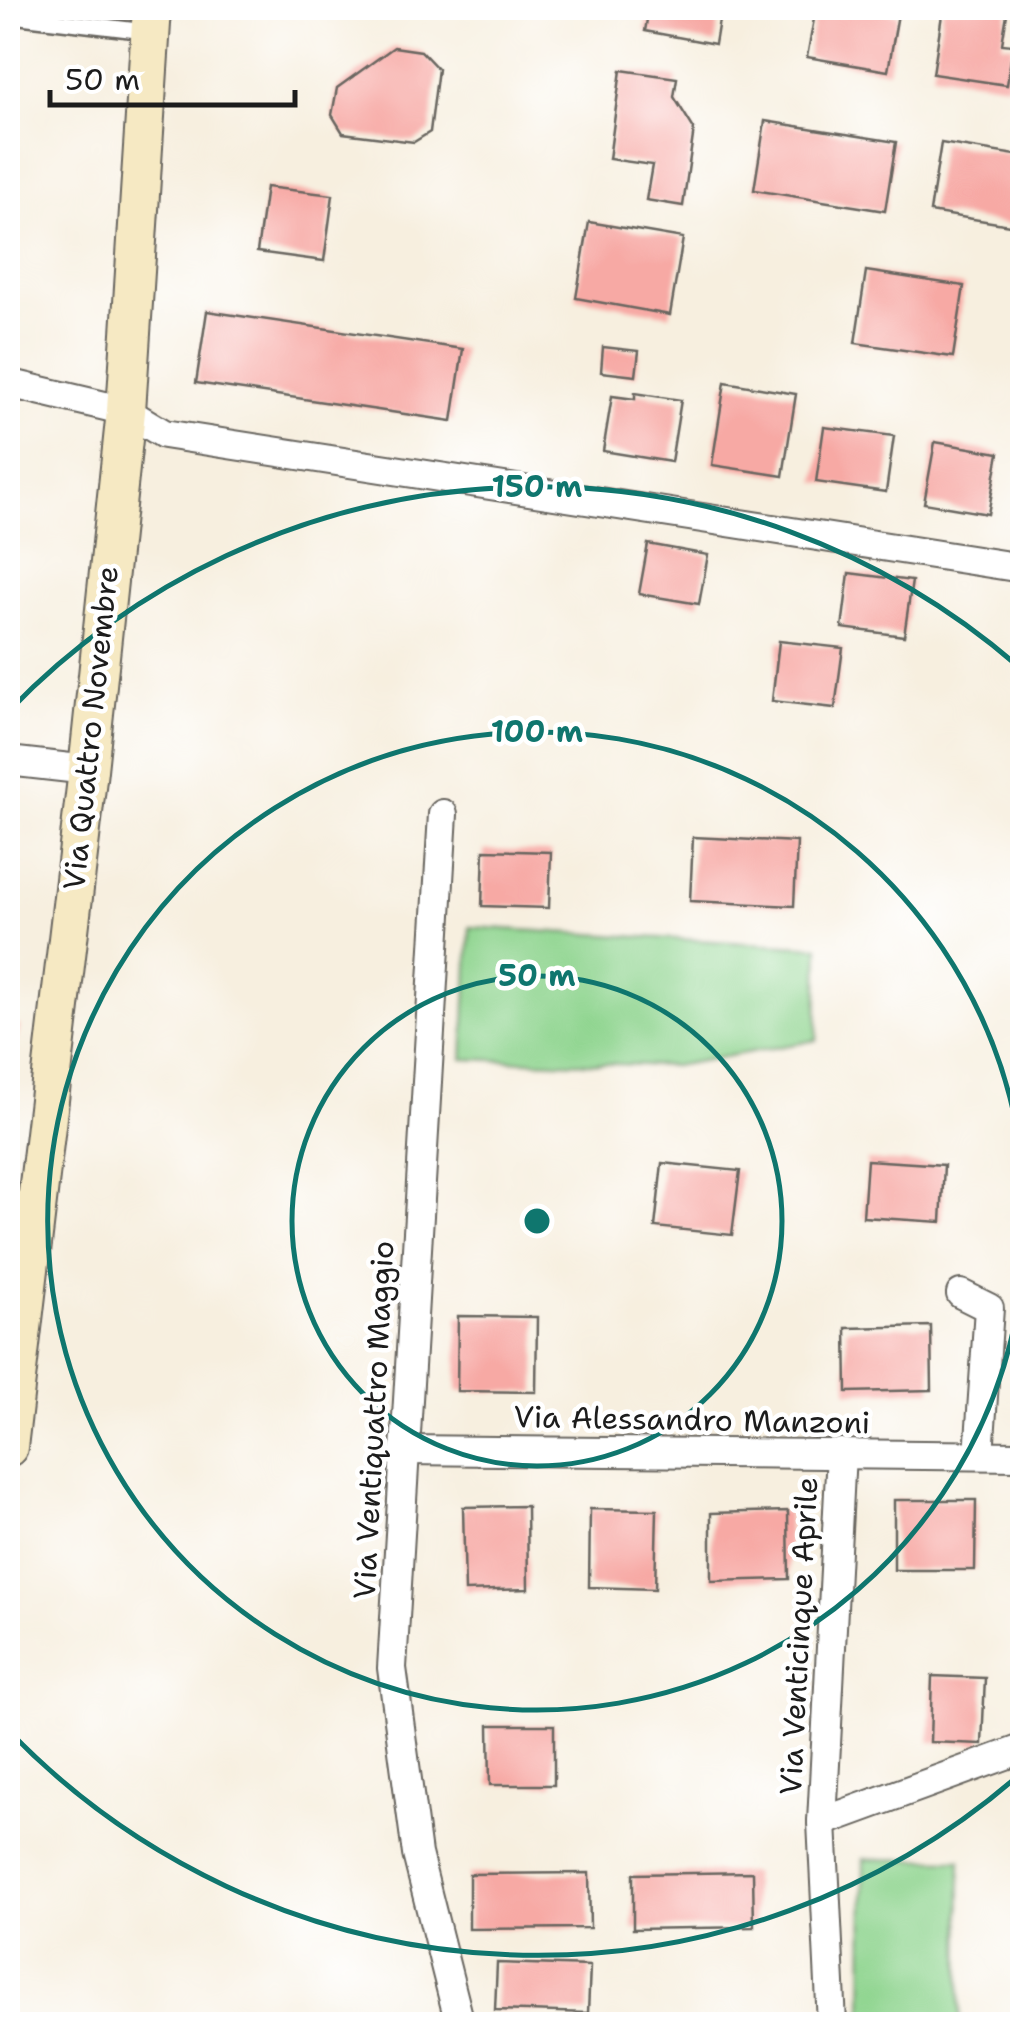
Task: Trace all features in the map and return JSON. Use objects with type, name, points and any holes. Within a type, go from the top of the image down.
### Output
[{"type":"street","name":"Via Quattro Novembre","points":[[8,1447],[126,411],[151,20]]},
{"type":"street","points":[[8,383],[126,411],[164,434],[1022,568]]},
{"type":"street","points":[[8,761],[88,770]]},
{"type":"street","name":"Via Ventiquattro Maggio","points":[[443,814],[392,1668],[417,1854],[460,2024]]},
{"type":"street","points":[[961,1294],[989,1308],[978,1455]]},
{"type":"street","name":"Via Alessandro Manzoni","points":[[404,1450],[1022,1456]]},
{"type":"street","name":"Via Venticinque Aprile","points":[[832,2024],[822,1822],[841,1453]]},
{"type":"street","name":"Via Venticinque Aprile","points":[[822,1822],[1022,1750]]},
{"type":"lane","points":[[8,15],[151,20]]},
{"type":"green space","points":[[470,927],[819,947],[817,1040],[674,1066],[463,1059]]},
{"type":"green space","points":[[864,1859],[961,1860],[960,2024],[863,2024]]},
{"type":"building","points":[[649,8],[721,8],[715,44],[645,31]]},
{"type":"building","points":[[816,8],[861,8],[898,14],[888,71],[807,57]]},
{"type":"building","points":[[943,8],[1008,8],[1002,44],[1013,45],[1007,85],[933,74]]},
{"type":"building","points":[[394,47],[421,51],[438,69],[430,132],[414,142],[343,133],[332,115],[337,88]]},
{"type":"building","points":[[621,70],[677,78],[674,97],[694,129],[683,206],[646,200],[652,165],[609,159]]},
{"type":"building","points":[[765,121],[896,142],[885,211],[754,190]]},
{"type":"building","points":[[941,143],[1022,156],[1022,227],[930,212]]},
{"type":"building","points":[[266,187],[333,195],[324,261],[257,252]]},
{"type":"building","points":[[589,222],[683,238],[670,315],[576,298]]},
{"type":"building","points":[[866,271],[964,286],[953,357],[855,343]]},
{"type":"building","points":[[207,311],[463,349],[452,421],[196,383]]},
{"type":"building","points":[[603,347],[639,351],[636,376],[601,372]]},
{"type":"building","points":[[725,382],[796,394],[783,476],[712,465]]},
{"type":"building","points":[[635,393],[681,400],[671,462],[603,451],[612,396],[635,399]]},
{"type":"building","points":[[824,427],[894,436],[886,492],[816,482]]},
{"type":"building","points":[[935,442],[999,453],[988,514],[924,503]]},
{"type":"building","points":[[648,544],[708,555],[699,604],[639,594]]},
{"type":"building","points":[[849,573],[912,581],[904,636],[842,628]]},
{"type":"building","points":[[779,641],[843,648],[835,708],[772,701]]},
{"type":"building","points":[[693,837],[797,842],[794,906],[690,901]]},
{"type":"building","points":[[484,850],[551,852],[549,908],[482,906]]},
{"type":"building","points":[[8,1022],[20,1026],[9,1072],[8,1072]]},
{"type":"building","points":[[867,1160],[944,1165],[941,1222],[863,1217]]},
{"type":"building","points":[[662,1163],[740,1171],[732,1235],[655,1227]]},
{"type":"building","points":[[458,1316],[537,1317],[536,1392],[457,1391]]},
{"type":"building","points":[[931,1326],[932,1390],[847,1392],[846,1328]]},
{"type":"building","points":[[894,1500],[976,1500],[975,1570],[894,1570]]},
{"type":"building","points":[[527,1506],[528,1589],[465,1591],[463,1507]]},
{"type":"building","points":[[590,1509],[657,1510],[655,1589],[589,1587]]},
{"type":"building","points":[[788,1511],[789,1579],[711,1581],[711,1513]]},
{"type":"building","points":[[932,1676],[985,1678],[982,1744],[930,1742]]},
{"type":"building","points":[[489,1725],[554,1725],[554,1785],[490,1785]]},
{"type":"building","points":[[753,1872],[754,1927],[633,1929],[633,1874]]},
{"type":"building","points":[[589,1873],[590,1928],[469,1929],[469,1874]]},
{"type":"building","points":[[497,1963],[590,1966],[588,2013],[495,2010]]}]
